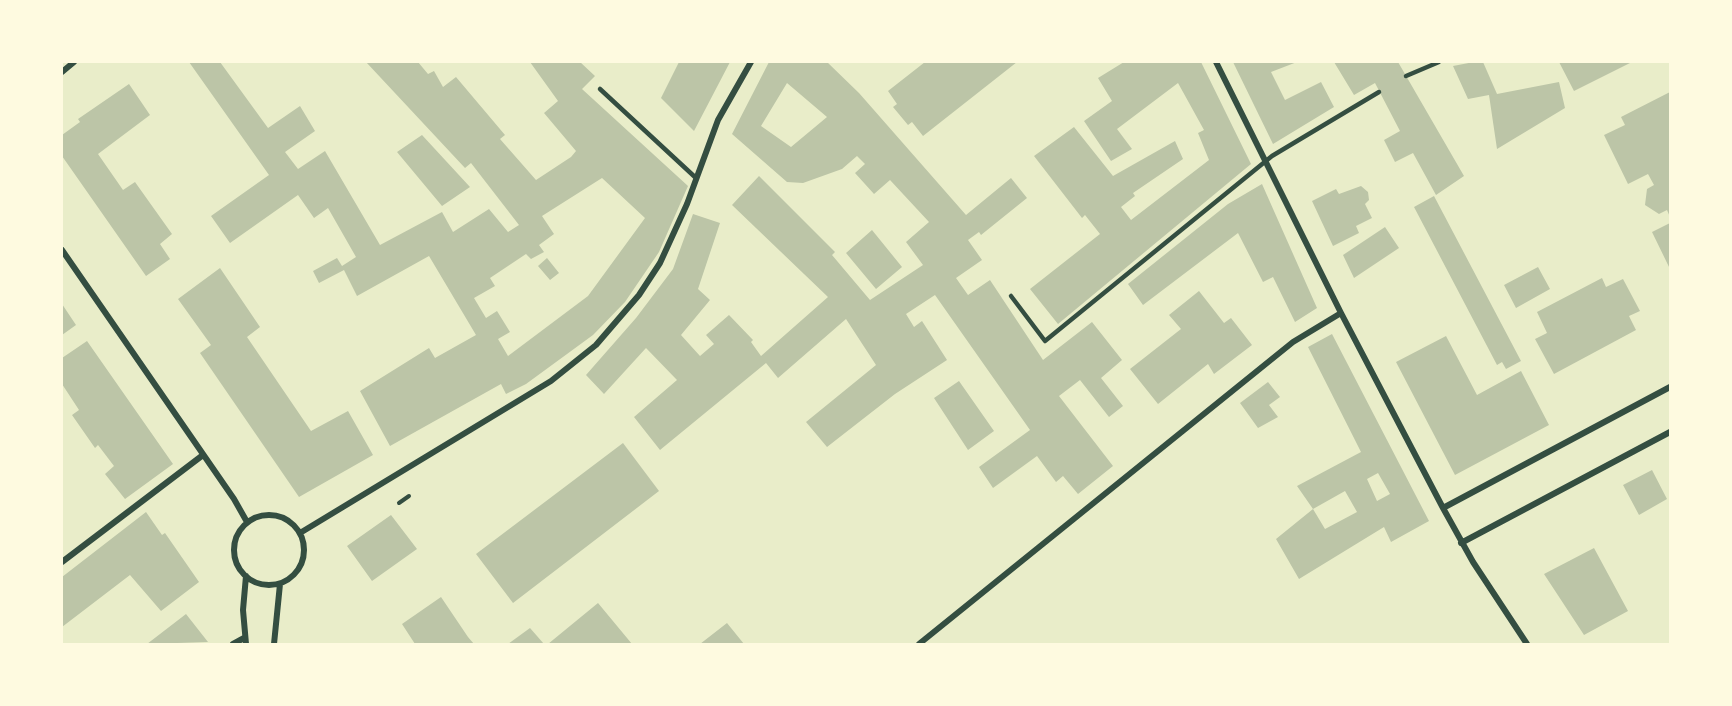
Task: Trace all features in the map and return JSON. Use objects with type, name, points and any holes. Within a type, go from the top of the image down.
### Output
[{"type":"street","points":[[62,72],[74,62]]},
{"type":"street","points":[[300,533],[550,381],[596,345],[651,278],[667,249],[718,120],[751,62]]},
{"type":"street","points":[[1216,62],[1341,313],[1461,543],[1527,645]]},
{"type":"street","points":[[62,250],[247,522]]},
{"type":"street","points":[[919,645],[1293,342],[1341,313]]},
{"type":"street","points":[[1443,508],[1671,387]]},
{"type":"street","points":[[1461,543],[1671,432]]},
{"type":"street","points":[[62,562],[203,455]]},
{"type":"street","points":[[276,515],[294,525],[300,533],[304,545],[302,563],[291,578],[280,584],[256,583],[238,567],[234,555],[239,531],[247,522],[256,517],[276,515]]},
{"type":"street","points":[[233,645],[245,641],[246,576]]},
{"type":"street","points":[[274,645],[280,584]]},
{"type":"lane","points":[[1406,76],[1439,62]]},
{"type":"lane","points":[[600,89],[696,178]]},
{"type":"lane","points":[[1011,296],[1045,341],[1266,162],[1379,92]]},
{"type":"path","points":[[399,503],[409,496]]},
{"type":"building","points":[[189,62],[220,62],[268,128],[300,106],[315,131],[285,152],[298,169],[325,151],[380,245],[442,212],[453,232],[489,209],[508,232],[519,225],[471,163],[465,168],[366,62],[418,62],[428,74],[434,71],[443,87],[456,77],[505,135],[500,139],[536,180],[571,157],[576,151],[544,113],[558,101],[530,62],[580,62],[595,76],[582,89],[688,186],[659,252],[625,302],[593,335],[526,384],[506,394],[501,384],[390,446],[360,391],[429,348],[435,358],[476,335],[429,256],[357,296],[344,270],[319,283],[313,271],[337,258],[342,266],[356,257],[328,208],[314,218],[298,195],[230,243],[211,216],[269,175]],"holes":[[[602,178],[645,218],[588,296],[508,356],[498,339],[510,332],[497,311],[486,318],[474,298],[495,286],[490,278],[526,254],[531,259],[544,252],[539,245],[554,234],[542,216]]]},
{"type":"building","points":[[679,62],[730,62],[694,131],[661,98]]},
{"type":"building","points":[[769,62],[827,62],[859,93],[966,215],[1011,178],[1027,198],[981,235],[979,232],[968,240],[982,260],[956,278],[968,295],[990,280],[1043,360],[1092,322],[1122,360],[1101,378],[1123,406],[1109,417],[1080,380],[1059,396],[1113,466],[1078,494],[1063,476],[1056,482],[1037,456],[993,488],[979,467],[1030,430],[935,295],[906,314],[914,327],[922,321],[947,360],[895,394],[827,447],[806,422],[876,365],[846,319],[778,378],[766,363],[660,450],[634,417],[677,380],[646,348],[604,394],[586,375],[636,318],[673,269],[693,214],[720,223],[698,289],[710,300],[681,335],[700,356],[714,344],[706,335],[729,315],[753,340],[751,342],[761,356],[828,297],[732,205],[759,176],[835,252],[832,255],[870,300],[923,265],[906,242],[929,222],[890,180],[874,194],[855,173],[865,164],[857,156],[842,169],[803,183],[787,182],[732,134]],"holes":[[[787,83],[827,117],[791,147],[761,126]]]},
{"type":"building","points":[[925,62],[1017,62],[923,136],[912,122],[908,125],[893,107],[897,104],[888,91]]},
{"type":"building","points":[[1124,62],[1201,62],[1251,164],[1058,324],[1030,289],[1100,234],[1085,215],[1082,218],[1034,156],[1074,127],[1113,176],[1175,141],[1183,159],[1133,193],[1135,196],[1121,207],[1131,220],[1209,160],[1198,133],[1204,130],[1178,83],[1117,129],[1132,149],[1111,161],[1084,121],[1112,101],[1098,78]]},
{"type":"building","points":[[1233,62],[1297,62],[1271,72],[1285,100],[1321,82],[1334,107],[1273,144]]},
{"type":"building","points":[[1334,62],[1398,62],[1464,176],[1436,195],[1413,153],[1395,162],[1384,140],[1400,131],[1375,83],[1354,95]]},
{"type":"building","points":[[1483,62],[1497,94],[1559,82],[1565,108],[1497,149],[1489,95],[1468,99],[1453,66]]},
{"type":"building","points":[[1559,62],[1632,62],[1574,91]]},
{"type":"building","points":[[129,84],[150,115],[98,154],[123,190],[135,182],[172,234],[160,244],[170,259],[146,276],[62,156],[62,135],[80,122],[78,119]]},
{"type":"building","points":[[1670,92],[1670,217],[1667,210],[1659,214],[1645,205],[1647,189],[1654,185],[1648,174],[1628,184],[1604,135],[1625,125],[1621,117]]},
{"type":"building","points":[[422,135],[470,187],[442,206],[397,152]]},
{"type":"building","points":[[1262,184],[1317,308],[1295,322],[1273,277],[1263,282],[1238,233],[1143,305],[1128,284],[1228,204]]},
{"type":"building","points":[[1361,186],[1368,192],[1369,200],[1365,204],[1372,218],[1356,226],[1359,233],[1333,246],[1312,201],[1336,189],[1339,194]]},
{"type":"building","points":[[1434,196],[1521,361],[1506,369],[1502,362],[1497,365],[1414,207]]},
{"type":"building","points":[[1670,223],[1670,269],[1652,232]]},
{"type":"building","points":[[1385,227],[1399,248],[1354,278],[1343,255]]},
{"type":"building","points":[[872,230],[902,267],[876,289],[846,253]]},
{"type":"building","points":[[547,258],[559,273],[550,280],[538,266]]},
{"type":"building","points":[[1538,267],[1550,289],[1516,308],[1504,285]]},
{"type":"building","points":[[220,268],[260,327],[247,337],[311,431],[348,411],[373,455],[299,497],[200,353],[211,345],[178,299]]},
{"type":"building","points":[[1602,278],[1606,287],[1623,279],[1640,311],[1629,316],[1636,330],[1554,374],[1535,339],[1547,333],[1537,312]]},
{"type":"building","points":[[1199,291],[1224,323],[1231,318],[1252,345],[1214,374],[1208,364],[1158,404],[1130,369],[1181,329],[1169,315]]},
{"type":"building","points":[[62,304],[76,325],[62,335]]},
{"type":"building","points":[[1332,334],[1429,521],[1391,542],[1384,527],[1299,579],[1276,539],[1313,509],[1297,486],[1361,452],[1308,347]],"holes":[[[1378,473],[1390,494],[1377,501],[1367,479]],[[1345,491],[1357,512],[1325,529],[1313,509]]]},
{"type":"building","points":[[1446,336],[1477,395],[1521,371],[1549,425],[1455,475],[1396,362]]},
{"type":"building","points":[[87,341],[173,464],[125,499],[105,474],[114,466],[98,445],[95,448],[72,415],[79,410],[62,384],[62,358]]},
{"type":"building","points":[[959,381],[994,431],[968,450],[934,398]]},
{"type":"building","points":[[1268,382],[1280,397],[1269,405],[1278,417],[1258,428],[1240,403]]},
{"type":"building","points":[[623,443],[659,491],[513,603],[476,554]]},
{"type":"building","points":[[1652,470],[1667,499],[1639,515],[1623,485]]},
{"type":"building","points":[[146,512],[162,535],[165,533],[199,582],[161,611],[130,575],[62,627],[62,577]]},
{"type":"building","points":[[391,515],[417,549],[372,581],[347,546]]},
{"type":"building","points":[[1594,548],[1628,611],[1584,635],[1544,574]]},
{"type":"building","points":[[441,597],[474,644],[415,644],[402,624]]},
{"type":"building","points":[[598,603],[632,644],[548,644]]},
{"type":"building","points":[[186,614],[208,642],[147,644]]},
{"type":"building","points":[[727,623],[744,644],[700,644]]},
{"type":"building","points":[[530,628],[544,644],[508,644]]}]
